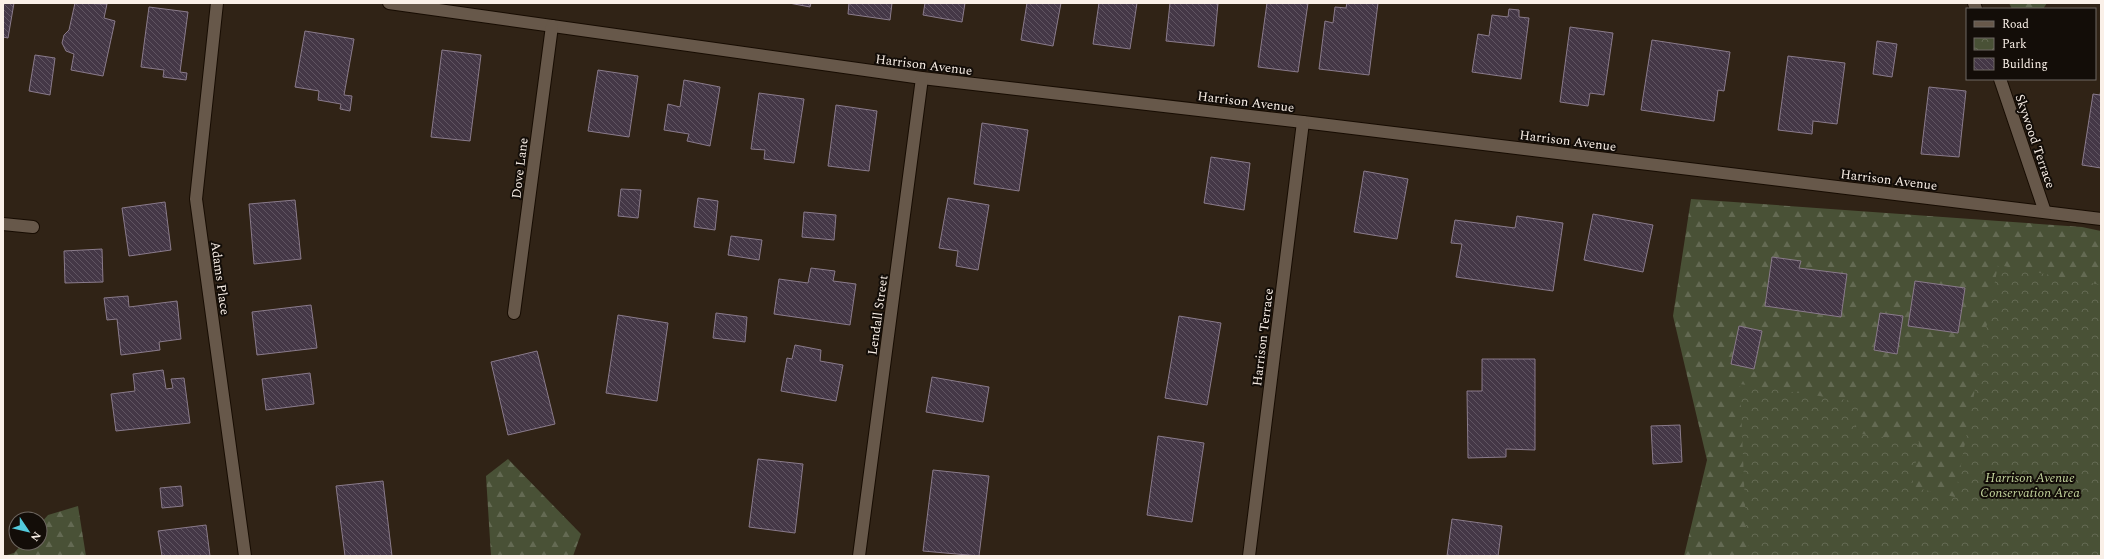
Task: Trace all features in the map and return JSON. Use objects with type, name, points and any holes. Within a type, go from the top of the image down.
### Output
[{"type":"street","name":"Adams Place","points":[[217,3],[196,199],[245,556]]},
{"type":"street","name":"Harrison Avenue","points":[[389,3],[922,78],[1303,122],[2101,220]]},
{"type":"street","name":"Dove Lane","points":[[514,313],[552,26]]},
{"type":"street","name":"Lendall Street","points":[[859,556],[922,78]]},
{"type":"street","name":"Skywood Terrace","points":[[2000,80],[2045,212]]},
{"type":"street","name":"Harrison Terrace","points":[[1249,556],[1303,122]]},
{"type":"street","points":[[3,224],[33,227]]},
{"type":"green space","points":[[2009,3],[2047,3],[2044,8],[2012,8]]},
{"type":"green space","points":[[1691,199],[2082,227],[2101,231],[2101,556],[1684,556],[1707,460],[1673,316]]},
{"type":"green space","name":"Harrison Avenue Conservation Area","points":[[1998,265],[2101,285],[2101,556],[1750,556],[1746,529],[1740,384],[1859,402],[1854,433],[1919,442],[1912,487],[1955,497]]},
{"type":"green space","points":[[508,459],[581,534],[573,556],[491,556],[486,476]]},
{"type":"green space","points":[[78,506],[86,556],[3,556],[14,553],[16,551],[48,551],[48,515]]},
{"type":"building","points":[[3,3],[14,3],[8,38],[3,37]]},
{"type":"building","points":[[75,3],[107,4],[104,18],[115,21],[103,76],[71,70],[74,54],[66,51],[62,43],[64,35],[69,30]]},
{"type":"building","points":[[789,3],[811,3],[810,7]]},
{"type":"building","points":[[849,3],[892,3],[890,20],[848,14]]},
{"type":"building","points":[[925,3],[965,3],[962,22],[923,15]]},
{"type":"building","points":[[1027,3],[1061,3],[1053,46],[1021,40]]},
{"type":"building","points":[[1099,3],[1137,3],[1130,49],[1093,44]]},
{"type":"building","points":[[1170,3],[1218,3],[1214,46],[1166,41]]},
{"type":"building","points":[[1267,3],[1308,3],[1298,72],[1258,67]]},
{"type":"building","points":[[1347,3],[1378,3],[1369,75],[1319,69],[1325,21],[1333,23],[1335,7],[1346,8]]},
{"type":"building","points":[[149,7],[188,12],[180,72],[187,73],[186,80],[163,77],[164,70],[141,67]]},
{"type":"building","points":[[1509,9],[1519,10],[1519,17],[1529,18],[1521,79],[1472,72],[1478,34],[1489,36],[1492,15],[1508,17]]},
{"type":"building","points":[[1570,27],[1613,33],[1604,95],[1590,93],[1588,106],[1560,102]]},
{"type":"building","points":[[305,31],[354,39],[344,95],[352,96],[350,111],[340,109],[341,104],[318,100],[319,91],[295,87]]},
{"type":"building","points":[[1652,40],[1730,52],[1724,91],[1718,90],[1714,121],[1641,110]]},
{"type":"building","points":[[1877,41],[1897,44],[1892,77],[1873,74]]},
{"type":"building","points":[[442,50],[481,55],[470,141],[431,137]]},
{"type":"building","points":[[35,55],[55,58],[50,95],[29,91]]},
{"type":"building","points":[[1788,56],[1845,63],[1837,124],[1813,121],[1812,134],[1778,130]]},
{"type":"building","points":[[598,70],[638,76],[629,137],[588,131]]},
{"type":"building","points":[[684,80],[720,87],[710,146],[687,141],[689,134],[664,130],[668,104],[680,107]]},
{"type":"building","points":[[1929,87],[1966,91],[1959,157],[1921,154]]},
{"type":"building","points":[[2101,89],[2101,168],[2082,165],[2093,94],[2100,95]]},
{"type":"building","points":[[759,93],[804,99],[794,163],[764,159],[765,150],[751,149]]},
{"type":"building","points":[[836,105],[877,111],[869,171],[828,166]]},
{"type":"building","points":[[982,123],[1028,130],[1019,191],[974,184]]},
{"type":"building","points":[[1211,157],[1250,163],[1244,210],[1204,203]]},
{"type":"building","points":[[1364,171],[1408,179],[1397,239],[1354,232]]},
{"type":"building","points":[[621,189],[641,190],[638,218],[618,216]]},
{"type":"building","points":[[698,198],[718,201],[715,230],[694,227]]},
{"type":"building","points":[[948,198],[989,205],[978,270],[956,266],[958,251],[939,248]]},
{"type":"building","points":[[295,200],[301,259],[254,264],[249,204]]},
{"type":"building","points":[[165,202],[171,250],[129,256],[122,208]]},
{"type":"building","points":[[804,212],[836,215],[834,240],[802,237]]},
{"type":"building","points":[[1593,214],[1653,225],[1643,272],[1584,260]]},
{"type":"building","points":[[1517,216],[1563,223],[1553,291],[1456,277],[1462,244],[1451,243],[1455,220],[1515,228]]},
{"type":"building","points":[[731,236],[762,240],[759,260],[728,255]]},
{"type":"building","points":[[102,249],[103,282],[65,283],[64,251]]},
{"type":"building","points":[[1772,257],[1801,261],[1799,268],[1847,274],[1841,317],[1765,306]]},
{"type":"building","points":[[811,268],[835,271],[833,281],[856,284],[850,325],[774,314],[779,279],[808,283]]},
{"type":"building","points":[[1915,281],[1965,288],[1958,333],[1908,326]]},
{"type":"building","points":[[128,296],[129,307],[177,301],[181,339],[159,342],[160,350],[121,355],[117,319],[107,320],[104,298]]},
{"type":"building","points":[[311,305],[317,348],[257,355],[252,312]]},
{"type":"building","points":[[716,313],[747,317],[745,342],[713,338]]},
{"type":"building","points":[[1880,313],[1903,316],[1897,354],[1874,350]]},
{"type":"building","points":[[618,315],[668,323],[657,401],[606,393]]},
{"type":"building","points":[[1179,316],[1221,323],[1207,405],[1165,398]]},
{"type":"building","points":[[1739,326],[1762,331],[1754,369],[1731,364]]},
{"type":"building","points":[[795,345],[821,350],[820,361],[843,365],[836,401],[781,391],[787,358],[792,359]]},
{"type":"building","points":[[537,351],[555,424],[508,435],[491,362]]},
{"type":"building","points":[[1482,359],[1535,359],[1535,450],[1506,449],[1506,457],[1468,458],[1467,391],[1482,391]]},
{"type":"building","points":[[163,370],[166,389],[173,388],[171,379],[184,378],[190,423],[116,431],[111,394],[135,391],[133,374]]},
{"type":"building","points":[[310,373],[314,404],[266,410],[262,379]]},
{"type":"building","points":[[932,377],[989,387],[983,422],[926,412]]},
{"type":"building","points":[[1680,425],[1682,462],[1653,464],[1651,426]]},
{"type":"building","points":[[1158,436],[1204,443],[1192,522],[1147,515]]},
{"type":"building","points":[[758,459],[803,464],[795,533],[749,527]]},
{"type":"building","points":[[933,470],[989,476],[979,556],[923,551]]},
{"type":"building","points":[[383,481],[392,556],[345,556],[336,486]]},
{"type":"building","points":[[181,486],[183,506],[162,508],[160,488]]},
{"type":"building","points":[[1452,519],[1502,526],[1498,556],[1447,556]]},
{"type":"building","points":[[206,525],[210,556],[162,556],[158,531]]}]
